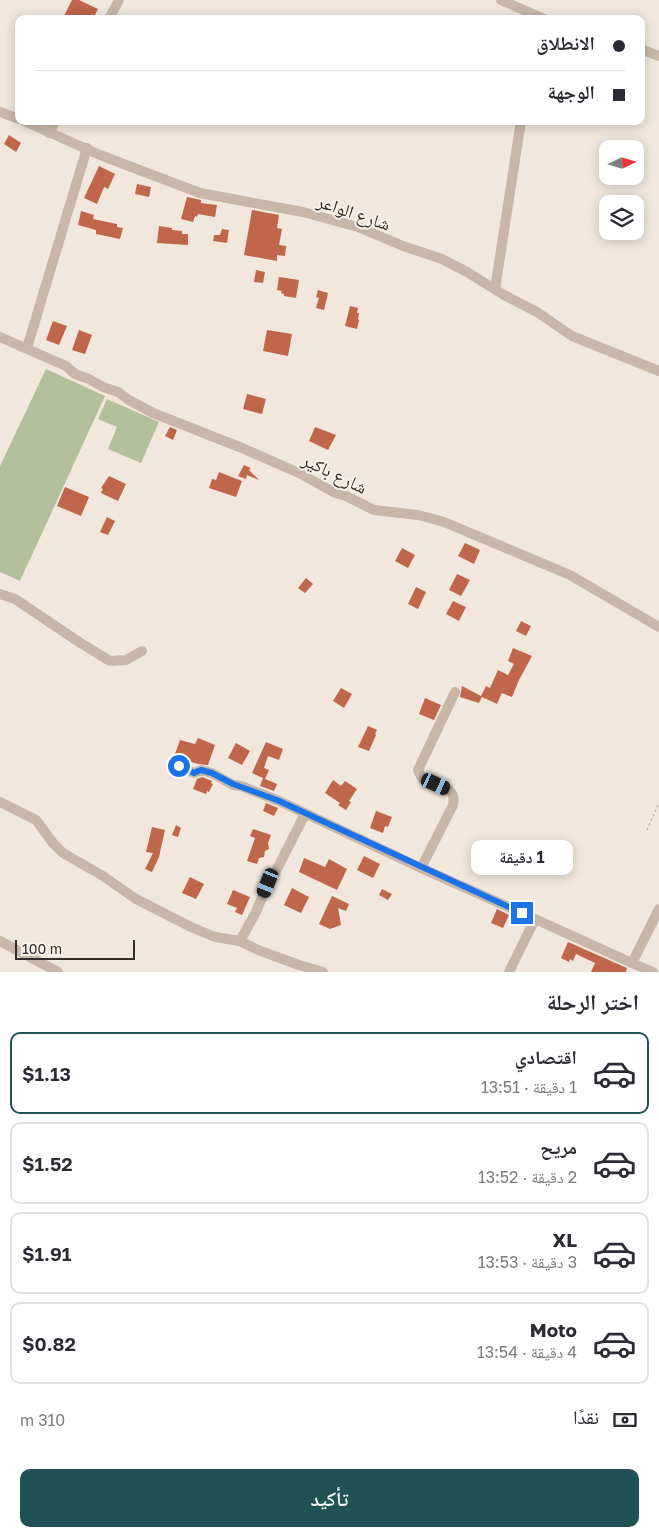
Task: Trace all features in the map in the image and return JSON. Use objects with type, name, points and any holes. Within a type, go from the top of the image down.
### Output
[{"type":"street","points":[[111,15],[119,0]]},
{"type":"street","points":[[501,0],[534,15]]},
{"type":"street","points":[[645,51],[659,56]]},
{"type":"street","points":[[0,112],[15,118]]},
{"type":"street","name":"شارع الواعر","points":[[33,125],[51,128],[87,148],[200,193],[303,212],[358,227],[403,246],[442,259],[538,312],[572,336],[659,371]]},
{"type":"street","points":[[495,289],[520,125]]},
{"type":"street","points":[[28,346],[87,148]]},
{"type":"street","name":"شارع باكير","points":[[0,337],[28,346],[66,366],[75,374],[90,378],[103,387],[118,392],[154,413],[301,474],[334,493],[346,496],[374,510],[418,515],[444,522],[570,575],[659,627]]},
{"type":"street","points":[[0,594],[15,599],[110,661],[126,660],[142,651]]},
{"type":"street","points":[[421,868],[453,805],[454,799],[450,791],[422,778],[418,770],[455,692]]},
{"type":"street","points":[[179,766],[194,773],[201,770],[212,773],[233,784],[277,800],[421,868],[653,972]]},
{"type":"street","points":[[0,802],[36,820],[52,843],[63,853],[103,876],[136,899],[214,937],[240,941],[258,950],[323,972]]},
{"type":"street","points":[[240,941],[305,814]]},
{"type":"street","points":[[632,963],[659,909]]},
{"type":"street","points":[[510,972],[535,919]]},
{"type":"street","points":[[0,941],[58,972]]},
{"type":"path","points":[[647,830],[659,803]]},
{"type":"green space","points":[[46,369],[105,396],[20,581],[0,572],[0,466]]},
{"type":"green space","points":[[107,399],[159,422],[141,463],[108,449],[117,427],[98,419]]},
{"type":"building","points":[[72,0],[79,0],[98,9],[95,15],[64,15]]},
{"type":"building","points":[[9,135],[21,143],[16,152],[4,144]]},
{"type":"building","points":[[99,166],[115,174],[108,189],[104,187],[97,204],[84,198]]},
{"type":"building","points":[[137,184],[151,187],[149,197],[135,194]]},
{"type":"building","points":[[187,197],[201,200],[201,203],[217,205],[215,217],[198,214],[193,222],[181,219]]},
{"type":"building","points":[[252,210],[279,215],[277,228],[282,229],[279,245],[286,246],[285,256],[277,255],[277,261],[244,255]]},
{"type":"building","points":[[81,211],[94,215],[93,219],[117,224],[117,227],[123,228],[120,239],[96,234],[96,230],[78,225]]},
{"type":"building","points":[[159,226],[182,231],[182,234],[188,234],[188,245],[157,243]]},
{"type":"building","points":[[222,229],[229,230],[227,243],[213,241],[214,235],[220,235]]},
{"type":"building","points":[[256,270],[265,272],[263,283],[254,282]]},
{"type":"building","points":[[279,277],[299,280],[296,298],[284,296],[281,293],[282,291],[277,290]]},
{"type":"building","points":[[318,290],[328,293],[324,310],[316,308],[319,298],[316,297]]},
{"type":"building","points":[[350,306],[358,308],[359,320],[357,329],[345,326]]},
{"type":"building","points":[[53,321],[67,326],[59,345],[46,340]]},
{"type":"building","points":[[79,330],[92,335],[85,354],[72,350]]},
{"type":"building","points":[[267,330],[292,334],[288,356],[263,351]]},
{"type":"building","points":[[247,394],[266,399],[262,414],[243,409]]},
{"type":"building","points":[[170,427],[177,430],[173,440],[165,436]]},
{"type":"building","points":[[315,427],[336,435],[328,450],[309,441]]},
{"type":"building","points":[[244,465],[251,468],[249,470],[259,480],[247,475],[246,479],[238,476]]},
{"type":"building","points":[[219,472],[242,481],[236,497],[209,488],[212,479],[216,480]]},
{"type":"building","points":[[109,476],[126,484],[118,501],[101,493],[103,489],[101,488]]},
{"type":"building","points":[[65,487],[89,497],[81,516],[57,506]]},
{"type":"building","points":[[107,517],[115,521],[108,535],[100,532]]},
{"type":"building","points":[[465,543],[480,550],[474,564],[458,556]]},
{"type":"building","points":[[402,548],[415,555],[408,568],[395,561]]},
{"type":"building","points":[[457,574],[470,580],[461,596],[449,590]]},
{"type":"building","points":[[306,578],[313,584],[305,593],[298,588]]},
{"type":"building","points":[[416,587],[426,592],[418,609],[408,604]]},
{"type":"building","points":[[453,601],[466,607],[459,621],[446,614]]},
{"type":"building","points":[[521,621],[531,626],[526,636],[516,631]]},
{"type":"building","points":[[513,648],[532,656],[512,697],[502,693],[497,704],[482,697],[479,703],[460,697],[462,686],[481,696],[486,686],[490,688],[498,670],[508,675],[514,664],[508,661]]},
{"type":"building","points":[[341,688],[352,694],[344,708],[333,701]]},
{"type":"building","points":[[425,698],[441,705],[434,720],[419,714]]},
{"type":"building","points":[[368,726],[377,730],[369,751],[358,747]]},
{"type":"building","points":[[198,738],[215,745],[208,765],[174,757],[180,740],[195,744]]},
{"type":"building","points":[[266,742],[283,749],[279,760],[268,756],[264,768],[269,770],[265,779],[252,773]]},
{"type":"building","points":[[236,743],[250,751],[242,765],[228,758]]},
{"type":"building","points":[[202,777],[212,781],[211,783],[213,784],[206,794],[193,789],[197,779]]},
{"type":"building","points":[[263,778],[277,784],[274,791],[260,786]]},
{"type":"building","points":[[333,780],[341,786],[345,781],[357,789],[349,801],[351,802],[346,810],[338,805],[340,803],[325,793]]},
{"type":"building","points":[[266,803],[278,808],[274,816],[263,811]]},
{"type":"building","points":[[376,811],[392,817],[388,827],[385,826],[383,833],[370,828]]},
{"type":"building","points":[[176,825],[181,828],[178,837],[172,835]]},
{"type":"building","points":[[152,827],[165,830],[159,857],[152,872],[145,869],[153,853],[146,852]]},
{"type":"building","points":[[253,829],[271,835],[268,843],[269,849],[265,851],[264,857],[259,858],[257,864],[247,861],[255,838],[250,836]]},
{"type":"building","points":[[364,856],[380,864],[373,878],[357,870]]},
{"type":"building","points":[[304,858],[325,867],[329,859],[347,869],[337,890],[299,872]]},
{"type":"building","points":[[190,877],[204,884],[196,899],[182,893]]},
{"type":"building","points":[[292,888],[309,897],[301,913],[284,905]]},
{"type":"building","points":[[382,889],[392,894],[388,900],[379,895]]},
{"type":"building","points":[[233,890],[250,897],[242,915],[235,912],[237,908],[227,904]]},
{"type":"building","points":[[332,896],[349,904],[346,911],[338,908],[341,925],[330,929],[319,924]]},
{"type":"building","points":[[497,909],[509,915],[503,928],[491,923]]},
{"type":"building","points":[[568,942],[627,968],[626,972],[591,972],[595,963],[576,954],[573,961],[570,959],[569,962],[561,958]]},
{"type":"route","points":[[179,766],[194,773],[198,770],[212,773],[225,778],[233,784],[277,800],[522,913]]}]
